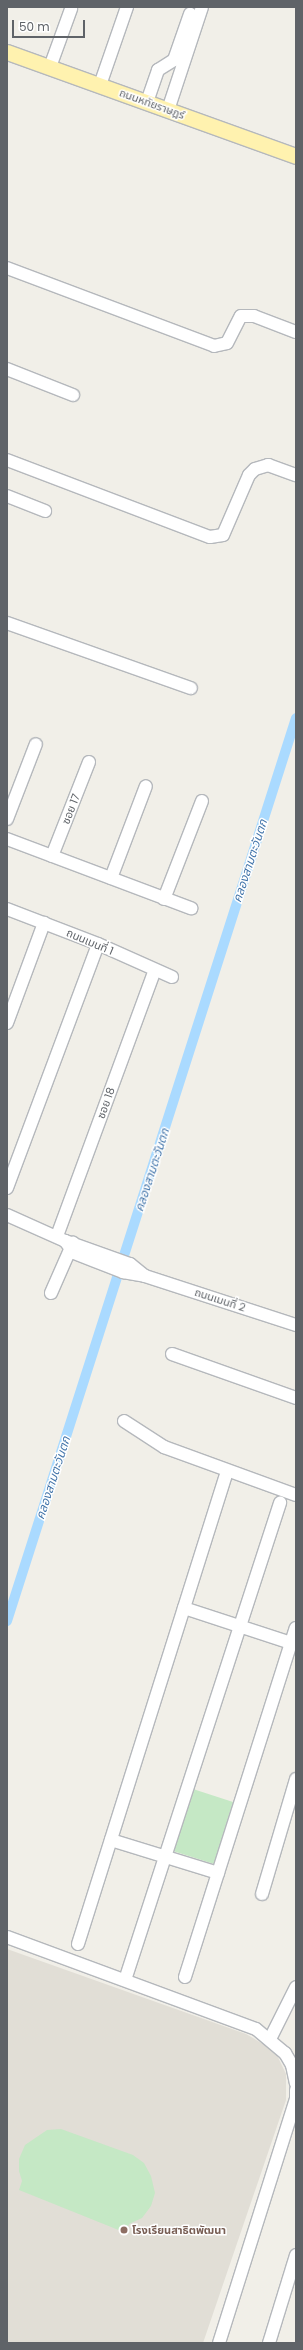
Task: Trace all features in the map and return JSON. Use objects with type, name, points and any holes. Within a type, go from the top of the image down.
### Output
[{"type":"main road","name":"ถนนหทัยราษฎร์","points":[[7,52],[296,156]]},
{"type":"street","points":[[100,85],[127,7]]},
{"type":"street","points":[[168,110],[202,7]]},
{"type":"street","points":[[50,67],[71,9]]},
{"type":"street","points":[[147,102],[158,70],[174,60],[190,14]]},
{"type":"street","points":[[7,268],[214,346],[227,343],[241,316],[254,316],[296,332]]},
{"type":"street","points":[[7,369],[73,395]]},
{"type":"street","points":[[7,460],[210,538],[224,535],[249,475],[255,470],[268,465],[296,475]]},
{"type":"street","points":[[7,496],[45,511]]},
{"type":"street","points":[[7,623],[191,688]]},
{"type":"street","points":[[7,820],[36,744]]},
{"type":"street","name":"ซอย 17","points":[[52,856],[89,762]]},
{"type":"street","points":[[111,878],[146,786]]},
{"type":"street","points":[[164,899],[202,801]]},
{"type":"street","points":[[7,839],[191,908]]},
{"type":"street","name":"ถนนเมนที่ 1","points":[[7,909],[98,944],[172,977]]},
{"type":"street","points":[[7,1023],[44,923]]},
{"type":"street","points":[[7,1188],[98,944]]},
{"type":"street","name":"ซอย 18","points":[[51,1294],[66,1242],[155,970]]},
{"type":"street","name":"ถนนเมนที่ 2","points":[[7,1215],[66,1242],[74,1253],[104,1259],[145,1276],[296,1325]]},
{"type":"street","points":[[172,1354],[296,1398]]},
{"type":"street","points":[[124,1421],[164,1446],[296,1495]]},
{"type":"street","points":[[78,1944],[225,1477]]},
{"type":"street","points":[[125,1980],[280,1503]]},
{"type":"street","points":[[184,1608],[291,1643]]},
{"type":"street","points":[[185,1977],[296,1628]]},
{"type":"street","points":[[262,1894],[296,1780]]},
{"type":"street","points":[[111,1840],[218,1872]]},
{"type":"street","points":[[7,1937],[256,2029],[270,2039],[285,2053],[292,2065],[296,2084]]},
{"type":"street","points":[[270,2039],[296,1987]]},
{"type":"street","points":[[219,2343],[296,2099],[296,2090]]},
{"type":"street","points":[[269,2343],[296,2256]]},
{"type":"shaded area","name":"โรงเรียนสาธิตพัฒนา","points":[[7,1949],[246,2034],[275,2051],[286,2074],[286,2100],[203,2343],[7,2343]]},
{"type":"green space","points":[[193,1789],[233,1802],[214,1864],[173,1851]]},
{"type":"green space","points":[[61,2129],[133,2155],[144,2163],[151,2176],[155,2193],[151,2206],[142,2218],[129,2224],[126,2233],[19,2190],[22,2181],[19,2171],[19,2159],[25,2145],[47,2130]]},
{"type":"waterway","name":"คลองสามตะวันตก","points":[[7,1621],[296,718]]},
{"type":"place","name":"โรงเรียนสาธิตพัฒนา","points":[[124,2230]]}]
